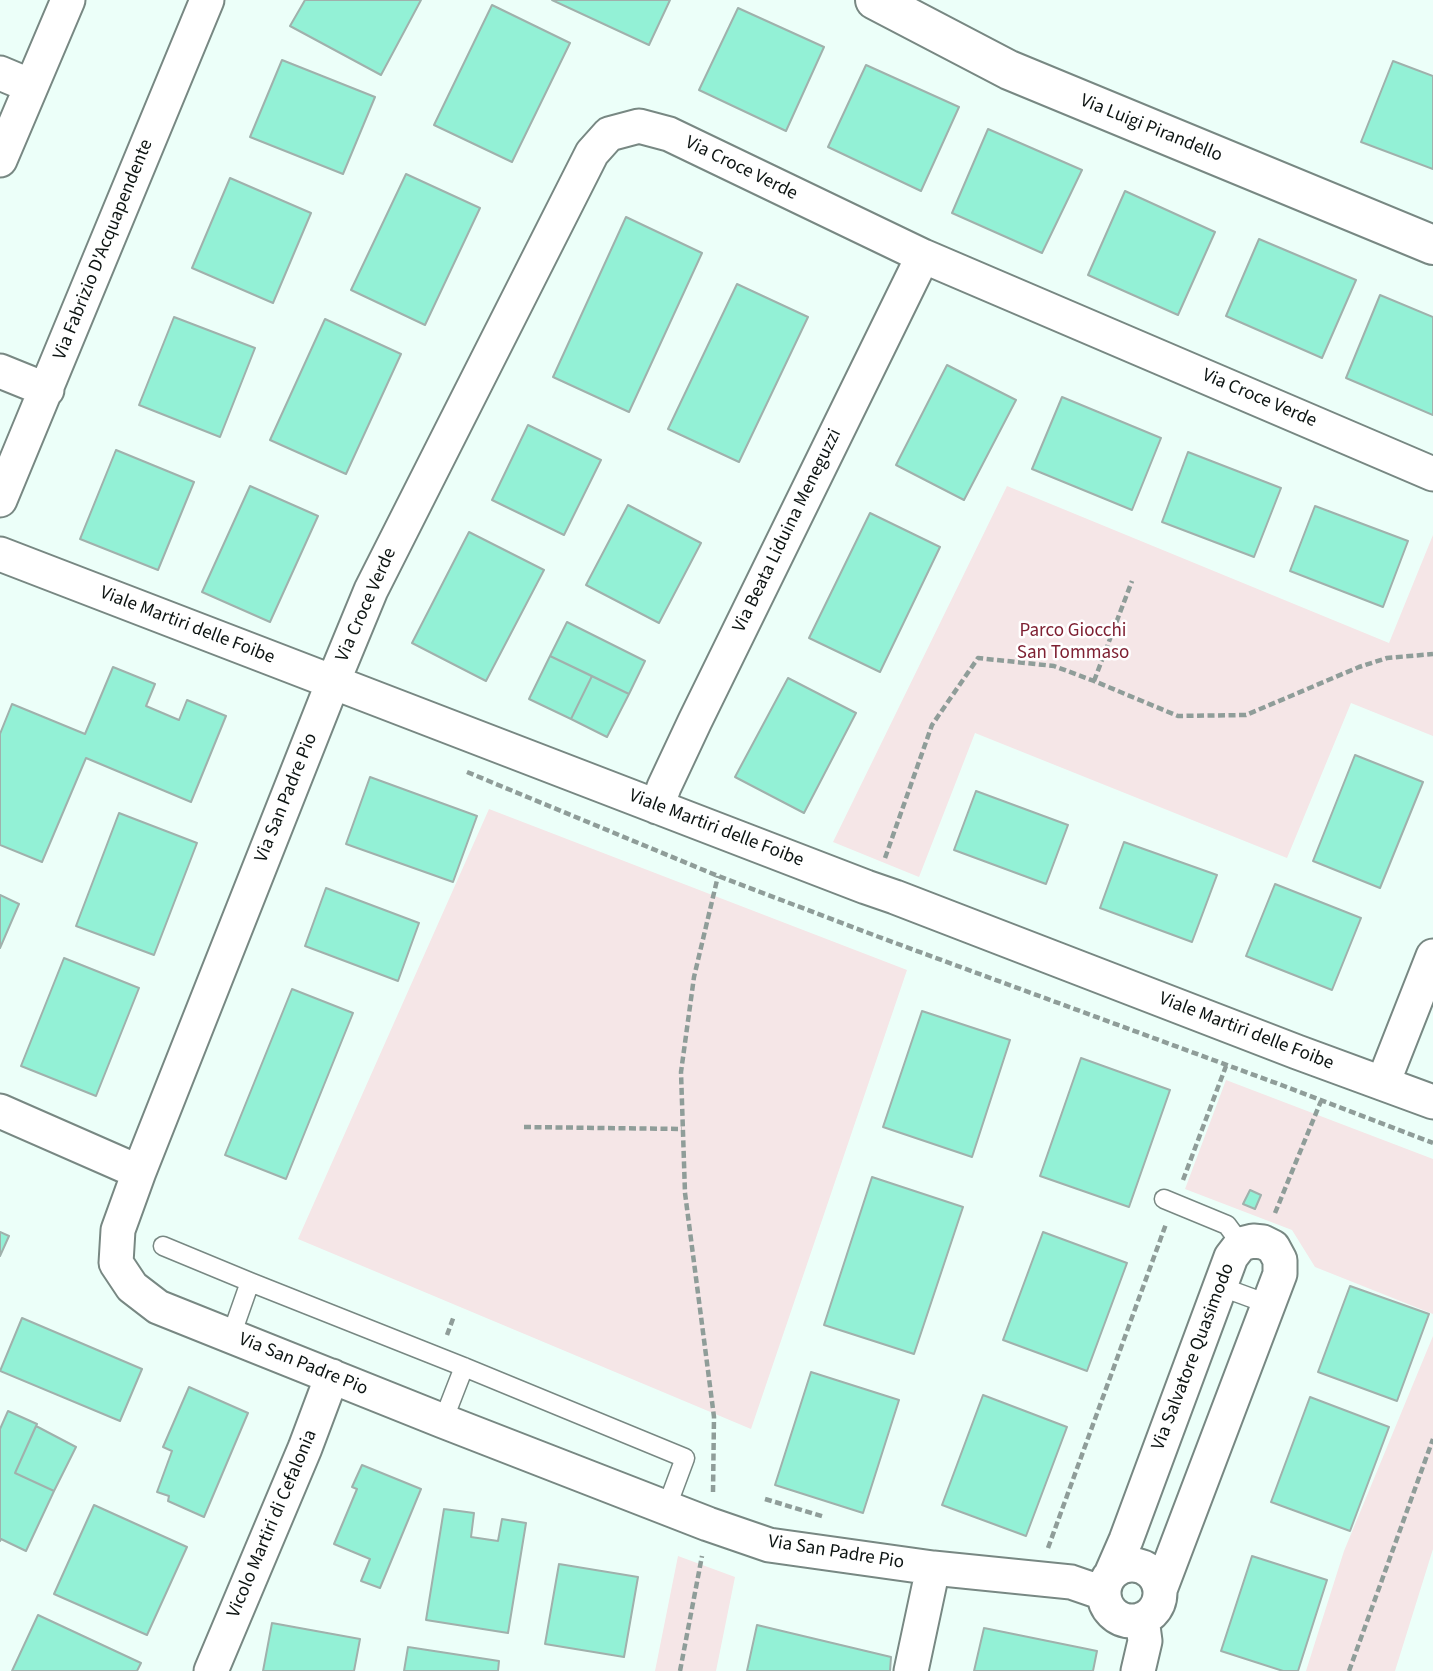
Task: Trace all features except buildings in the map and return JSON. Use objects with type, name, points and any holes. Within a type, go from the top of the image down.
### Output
[{"type":"street","points":[[0,160],[68,0]]},
{"type":"street","name":"Via Fabrizio D'Acquapendente","points":[[0,500],[207,0]]},
{"type":"street","name":"Via Luigi Pirandello","points":[[875,0],[1009,70],[1433,245]]},
{"type":"street","points":[[0,74],[31,86]]},
{"type":"street","name":"Via Croce Verde","points":[[333,682],[371,590],[592,153],[609,134],[639,127],[669,134],[923,256],[1433,474]]},
{"type":"street","name":"Via Beata Liduina Meneguzzi","points":[[657,807],[695,720],[923,256]]},
{"type":"street","points":[[0,371],[47,390]]},
{"type":"street","name":"Viale Martiri delle Foibe","points":[[0,554],[1433,1102]]},
{"type":"street","name":"Via San Padre Pio","points":[[333,682],[118,1230],[116,1263],[132,1287],[158,1307],[666,1509],[769,1545],[933,1567],[1070,1582],[1108,1583]]},
{"type":"street","points":[[1383,1083],[1433,956]]},
{"type":"street","points":[[0,1111],[139,1172]]},
{"type":"street","name":"Via Salvatore Quasimodo","points":[[1108,1583],[1231,1257],[1241,1244],[1264,1242],[1273,1247],[1280,1260],[1280,1274],[1160,1590]]},
{"type":"street","name":"Vicolo Martiri di Cefalonia","points":[[211,1671],[305,1448],[332,1376]]},
{"type":"street","points":[[1122,1566],[1143,1566],[1152,1572],[1160,1590],[1157,1605],[1148,1616],[1133,1621],[1122,1620],[1116,1616],[1105,1602],[1108,1583],[1122,1566]]},
{"type":"street","points":[[911,1671],[933,1567]]},
{"type":"street","points":[[1138,1671],[1145,1641],[1142,1619]]},
{"type":"lane","points":[[1169,1201],[1227,1225],[1241,1244]]},
{"type":"lane","points":[[163,1246],[685,1458],[666,1509]]},
{"type":"lane","points":[[231,1336],[250,1283]]},
{"type":"lane","points":[[1219,1286],[1268,1304]]},
{"type":"lane","points":[[443,1422],[464,1367]]},
{"type":"path","points":[[1094,681],[1132,581]]},
{"type":"path","points":[[883,866],[932,725],[978,658],[1054,666],[1178,716],[1246,715],[1359,667],[1387,658],[1433,654]]},
{"type":"path","points":[[463,770],[718,876],[1433,1143]]},
{"type":"path","points":[[680,1671],[713,1502],[714,1417],[685,1193],[681,1072],[694,977],[718,876]]},
{"type":"path","points":[[1045,1557],[1169,1201],[1226,1066]]},
{"type":"path","points":[[1271,1222],[1321,1101]]},
{"type":"path","points":[[524,1127],[682,1129]]},
{"type":"path","points":[[1349,1671],[1433,1438]]},
{"type":"path","points":[[765,1499],[826,1517]]},
{"type":"green space","name":"Parco Giocchi San Tommaso","points":[[1007,486],[1389,643],[1433,535],[1433,736],[1351,703],[1287,858],[975,733],[919,877],[833,842]]},
{"type":"green space","points":[[489,809],[907,970],[751,1429],[298,1239]]},
{"type":"green space","points":[[1226,1080],[1433,1159],[1433,1314],[1315,1267],[1292,1230],[1185,1189]]},
{"type":"green space","points":[[1433,1336],[1433,1549],[1395,1671],[1306,1671],[1344,1551]]},
{"type":"green space","points":[[678,1556],[735,1577],[716,1671],[655,1671]]}]
